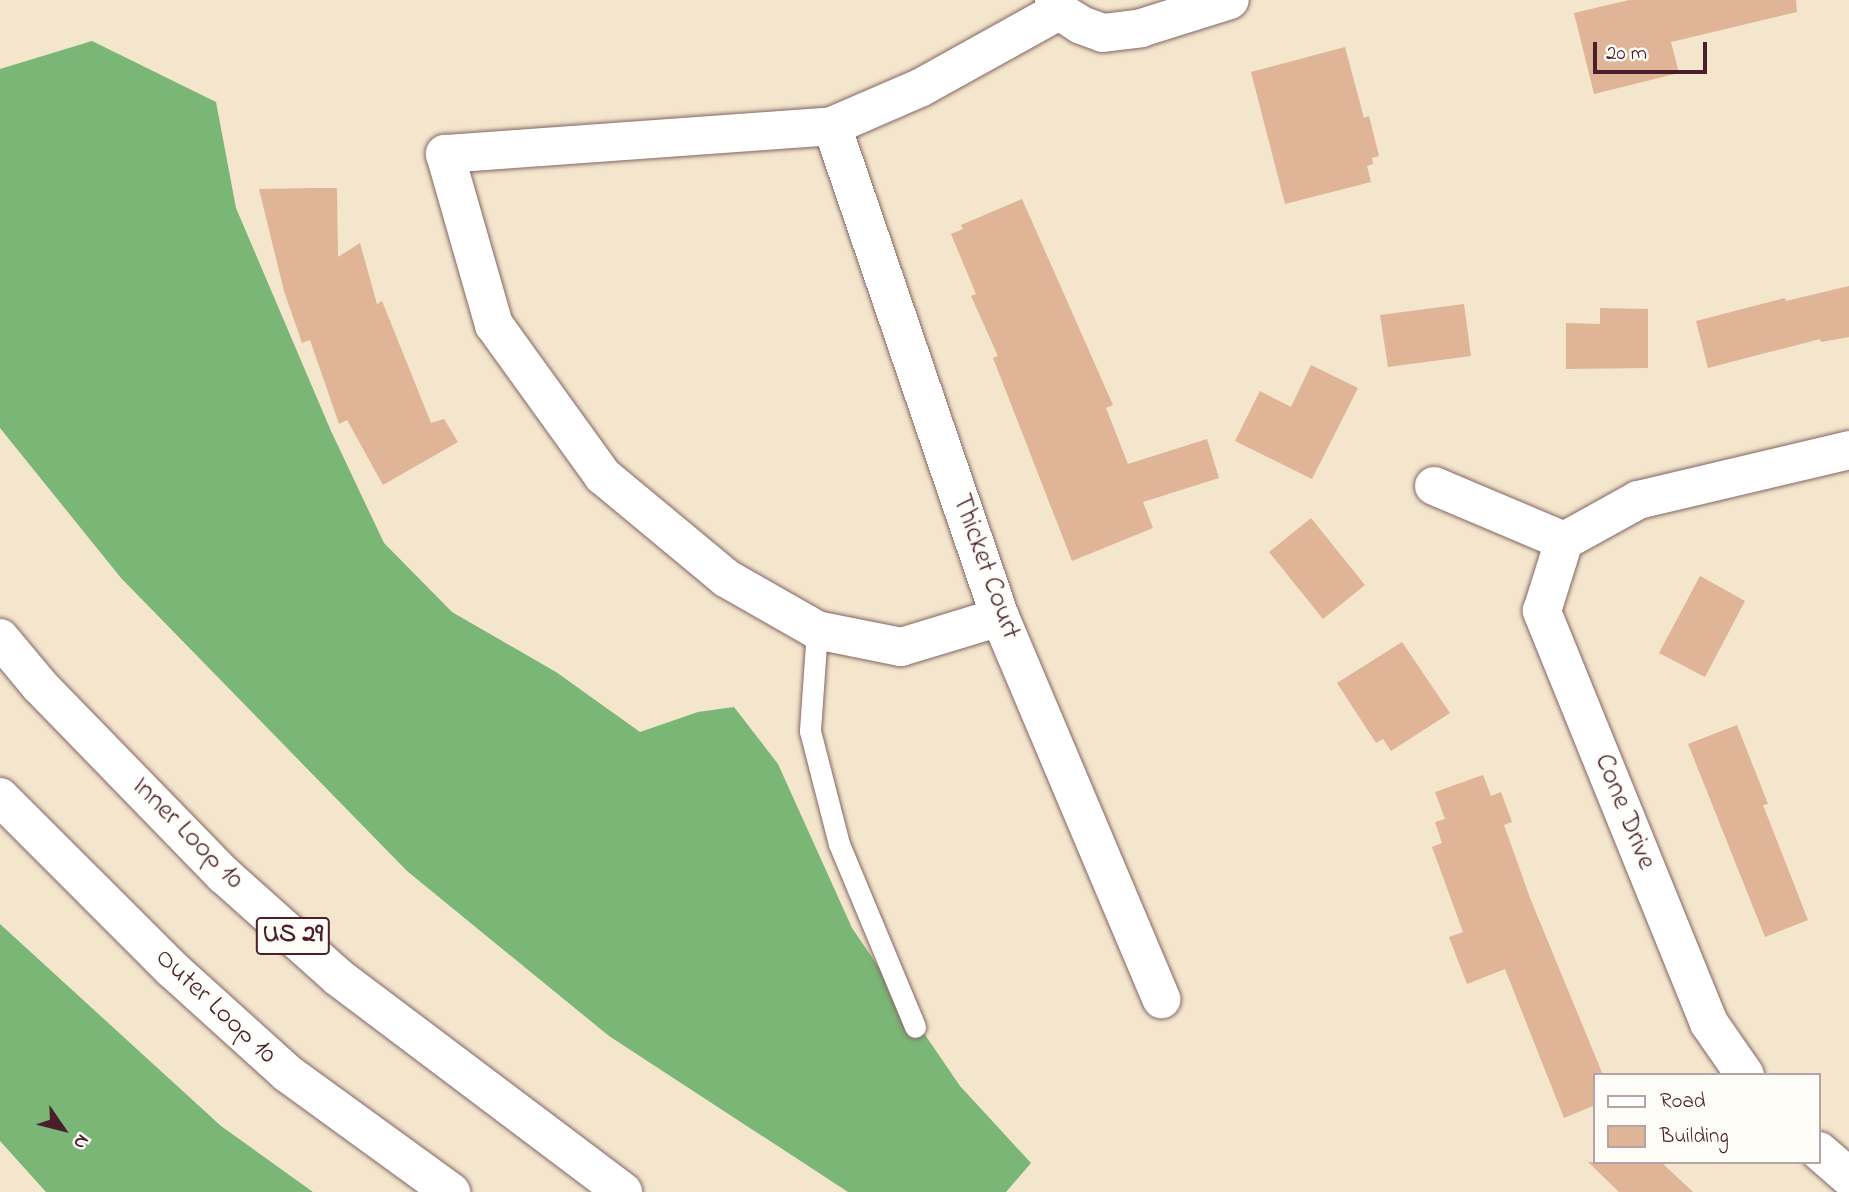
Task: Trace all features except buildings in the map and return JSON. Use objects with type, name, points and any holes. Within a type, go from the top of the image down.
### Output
[{"type":"main road","points":[[1000,617],[901,647],[817,630],[726,578],[603,476],[494,325],[445,154],[832,126],[920,88],[1056,5],[1081,25],[1103,33],[1141,28],[1230,0]]},
{"type":"main road","name":"Thicket Court","points":[[832,126],[1000,617],[1161,999]]},
{"type":"main road","points":[[1434,486],[1564,541],[1638,500],[1849,450]]},
{"type":"main road","name":"Cone Drive","points":[[1564,541],[1542,611],[1709,1023],[1744,1073]]},
{"type":"main road","name":"Inner Loop 10","points":[[0,638],[40,686],[224,875],[338,977],[623,1192]]},
{"type":"main road","name":"Outer Loop 10","points":[[0,797],[172,969],[287,1073],[451,1192]]},
{"type":"main road","points":[[1821,1153],[1849,1177]]},
{"type":"lane","points":[[817,630],[810,731],[839,844],[915,1027]]},
{"type":"green space","points":[[92,41],[216,102],[236,208],[331,431],[384,543],[452,612],[556,672],[640,732],[698,712],[734,707],[778,764],[852,928],[960,1086],[1031,1163],[1006,1192],[848,1192],[609,1036],[407,871],[121,578],[0,428],[0,69]]},
{"type":"green space","points":[[0,924],[221,1126],[313,1192],[46,1192],[0,1141]]}]
